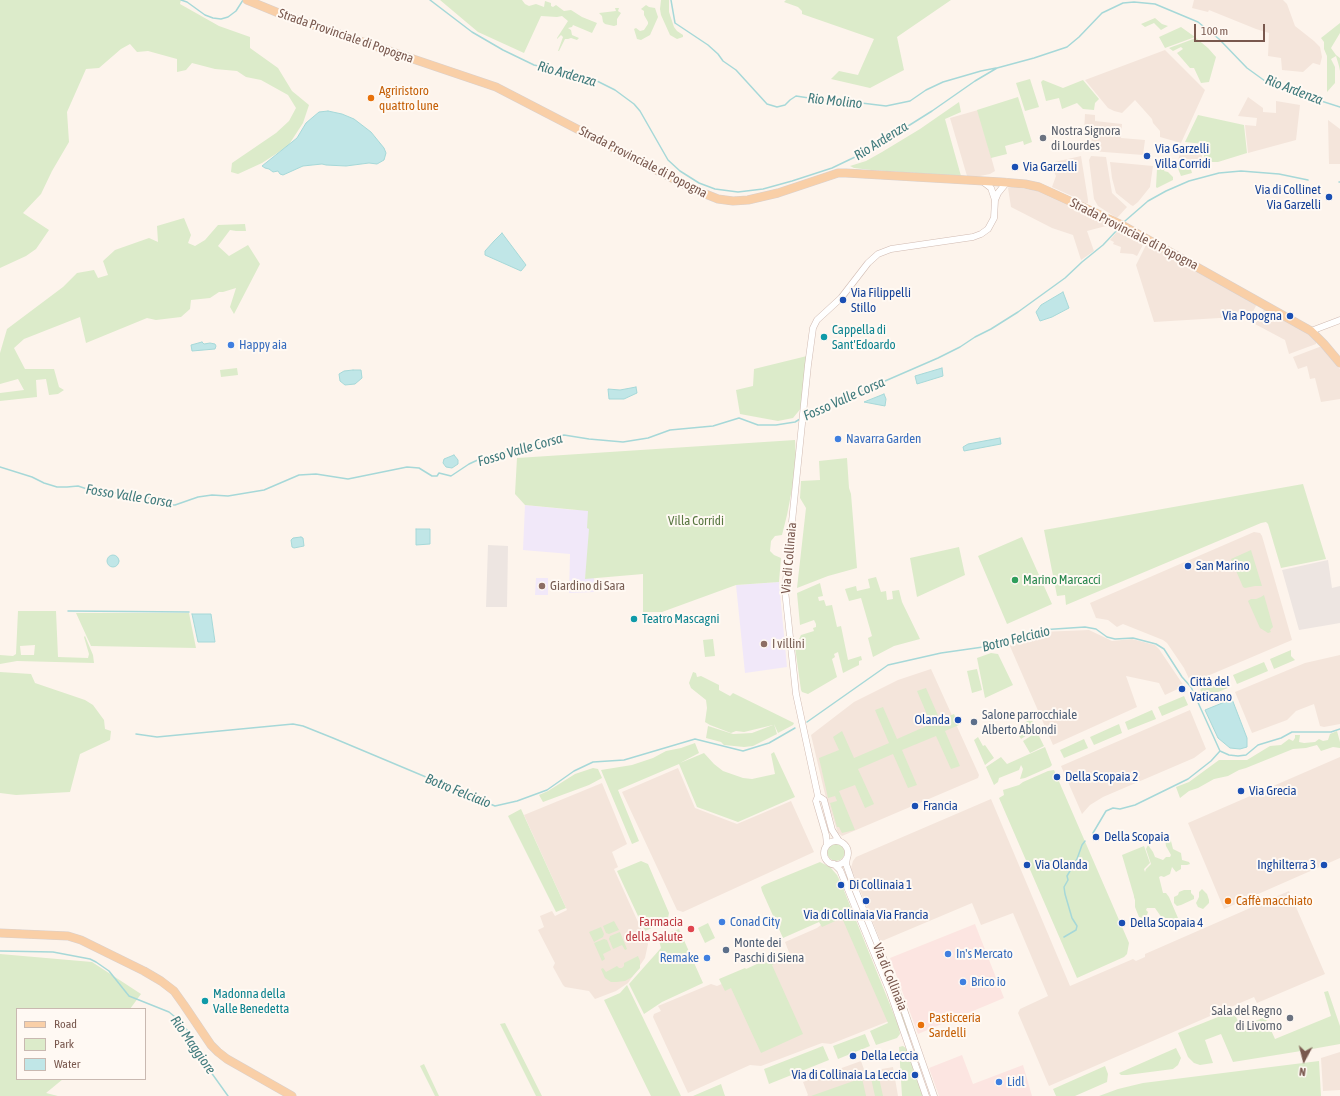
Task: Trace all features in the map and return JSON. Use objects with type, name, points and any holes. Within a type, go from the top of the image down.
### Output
[{"type":"main road","name":"Strada Provinciale di Popogna","points":[[249,1],[292,18],[496,87],[693,189],[718,199],[733,201],[748,200],[778,193],[838,173],[981,181],[993,184],[1007,182],[1039,187],[1120,224],[1311,331],[1340,363]]},
{"type":"main road","points":[[0,933],[68,936],[81,940],[144,971],[174,991],[211,1045],[218,1052],[255,1076],[292,1096]]},
{"type":"street","points":[[996,198],[1007,182]]},
{"type":"street","points":[[993,184],[996,198]]},
{"type":"street","points":[[993,184],[996,198]]},
{"type":"street","name":"Via di Collinaia","points":[[827,845],[826,835],[816,801],[818,796],[796,694],[784,590],[813,328],[817,320],[841,298],[868,263],[878,254],[891,249],[973,237],[981,234],[988,229],[993,221],[996,198]]},
{"type":"street","points":[[1311,331],[1340,320]]},
{"type":"street","name":"Via di Collinaia","points":[[818,796],[824,800],[832,830],[839,841]]},
{"type":"street","points":[[832,841],[839,841],[846,847],[848,854],[847,858],[842,863],[834,864],[828,861],[825,851],[827,845],[832,841]]},
{"type":"street","name":"Via di Collinaia","points":[[847,858],[846,864],[853,884],[898,992],[934,1096]]},
{"type":"street","name":"Via di Collinaia","points":[[834,864],[840,870],[892,997],[926,1096]]},
{"type":"shaded area","points":[[1194,0],[1283,0],[1287,4],[1295,26],[1320,47],[1322,57],[1320,65],[1313,63],[1303,72],[1282,70],[1281,58],[1268,56],[1269,33],[1209,10],[1208,12],[1192,8]]},
{"type":"shaded area","points":[[1165,50],[1205,90],[1181,143],[1160,137],[1160,131],[1153,123],[1152,119],[1135,100],[1122,113],[1108,108],[1085,80]]},
{"type":"shaded area","points":[[1248,97],[1263,108],[1263,112],[1276,113],[1276,101],[1300,105],[1296,140],[1248,153],[1245,125],[1256,126],[1257,118],[1238,116]]},
{"type":"shaded area","points":[[978,110],[995,171],[990,174],[980,176],[967,176],[950,118]]},
{"type":"shaded area","points":[[1085,114],[1095,115],[1095,121],[1122,124],[1121,138],[1145,140],[1143,155],[1091,151],[1092,134],[1084,133]]},
{"type":"shaded area","points":[[1328,120],[1340,129],[1340,164],[1329,164]]},
{"type":"shaded area","points":[[1183,144],[1202,145],[1202,163],[1178,160]]},
{"type":"shaded area","points":[[1081,156],[1088,200],[1088,203],[1085,204],[1052,187],[1056,176],[1050,163]]},
{"type":"shaded area","points":[[1091,156],[1106,157],[1112,193],[1127,207],[1117,218],[1098,206],[1094,199],[1089,160]]},
{"type":"shaded area","points":[[1110,162],[1153,166],[1150,187],[1133,206],[1116,193]]},
{"type":"shaded area","points":[[1012,187],[1040,191],[1108,223],[1106,226],[1087,231],[1094,251],[1081,260],[1073,235],[1052,228],[1011,207],[1008,188]]},
{"type":"shaded area","points":[[1120,228],[1145,241],[1137,256],[1133,254],[1120,253],[1121,247],[1113,244],[1114,242],[1110,240]]},
{"type":"shaded area","points":[[1147,243],[1257,304],[1250,317],[1244,314],[1242,316],[1238,314],[1236,317],[1154,322],[1136,265]]},
{"type":"shaded area","points":[[1265,308],[1310,334],[1316,341],[1316,344],[1289,354],[1285,340],[1255,324]]},
{"type":"shaded area","points":[[1322,346],[1340,369],[1340,399],[1321,402],[1315,378],[1310,379],[1307,366],[1298,369],[1293,357]]},
{"type":"shaded area","points":[[525,505],[574,510],[590,509],[588,562],[585,578],[594,578],[594,592],[569,593],[570,554],[523,550]]},
{"type":"shaded area","points":[[1254,532],[1260,533],[1262,536],[1292,640],[1191,683],[1184,668],[1167,643],[1163,640],[1123,624],[1117,627],[1108,620],[1096,618],[1090,603]]},
{"type":"shaded area","points":[[488,545],[508,546],[507,607],[486,607]]},
{"type":"shaded area","points":[[1328,560],[1332,588],[1340,586],[1340,623],[1299,630],[1282,570]]},
{"type":"shaded area","name":"Giardino di Sara","points":[[536,578],[548,578],[548,595],[535,595]]},
{"type":"shaded area","name":"I villini","points":[[779,582],[787,667],[745,673],[736,585]]},
{"type":"shaded area","points":[[1089,630],[1112,641],[1132,639],[1155,645],[1184,686],[1165,695],[1159,683],[1126,676],[1137,707],[1053,745],[1009,644],[1040,632]]},
{"type":"shaded area","points":[[1340,655],[1340,724],[1324,727],[1320,726],[1314,704],[1296,711],[1287,720],[1252,733],[1235,692],[1305,663]]},
{"type":"shaded area","points":[[931,669],[979,775],[978,778],[842,836],[838,833],[825,794],[811,735],[854,702],[898,680]]},
{"type":"shaded area","points":[[1190,710],[1206,749],[1194,758],[1103,797],[1090,805],[1082,814],[1061,766]]},
{"type":"shaded area","points":[[1340,757],[1340,858],[1224,909],[1188,823]]},
{"type":"shaded area","points":[[678,768],[695,808],[737,824],[791,801],[814,852],[683,912],[677,910],[622,792]]},
{"type":"shaded area","points":[[602,783],[627,844],[612,852],[618,867],[614,869],[648,944],[645,958],[628,983],[616,991],[595,999],[589,991],[565,987],[563,985],[553,967],[555,963],[538,930],[544,927],[540,916],[552,911],[555,916],[567,910],[524,815]]},
{"type":"shaded area","points":[[991,799],[1070,986],[1133,959],[1136,961],[1145,957],[1145,954],[1289,891],[1325,974],[1257,1003],[1254,997],[1049,1086],[1018,1013],[1020,1009],[1048,996],[1013,913],[981,925],[972,903],[882,941],[880,940],[851,868],[856,857]]},
{"type":"shaded area","points":[[842,915],[889,1021],[831,1044],[822,1043],[761,1066],[750,1065],[688,1093],[653,1017],[654,1014],[661,1011],[658,1006],[711,984],[717,986],[790,955],[785,942]]},
{"type":"shaded area","points":[[975,924],[1004,998],[918,1034],[890,958]]},
{"type":"shaded area","points":[[1340,1052],[1340,1090],[1323,1091],[1321,1058]]},
{"type":"shaded area","points":[[962,1055],[973,1084],[1023,1065],[1032,1096],[939,1096],[929,1068]]},
{"type":"shaded area","points":[[861,1061],[866,1075],[882,1069],[893,1067],[898,1096],[807,1096],[808,1095],[803,1082]]},
{"type":"green space","points":[[0,0],[181,0],[180,4],[219,26],[250,37],[250,48],[278,68],[292,91],[309,105],[303,123],[288,146],[262,163],[238,174],[231,172],[232,163],[276,133],[289,121],[296,108],[288,95],[261,80],[246,77],[237,71],[215,69],[192,63],[186,70],[177,72],[177,59],[148,51],[137,52],[130,44],[121,49],[99,68],[86,69],[67,112],[69,142],[52,171],[41,194],[23,213],[49,230],[36,249],[26,256],[0,268]]},
{"type":"green space","points":[[440,0],[522,0],[529,6],[536,4],[544,7],[545,1],[551,3],[551,6],[553,7],[556,5],[564,11],[571,10],[582,17],[597,23],[592,33],[573,25],[572,27],[568,28],[571,30],[572,35],[579,38],[577,40],[571,38],[565,39],[558,51],[563,37],[561,35],[557,38],[568,21],[562,16],[541,16],[524,53],[478,32]]},
{"type":"green space","points":[[661,0],[669,0],[669,12],[674,27],[683,35],[683,37],[677,39],[670,35],[661,15]]},
{"type":"green space","points":[[786,0],[951,0],[897,37],[904,70],[870,88],[831,79],[839,71],[858,75],[874,39],[802,14],[802,11],[798,7],[784,2]]},
{"type":"green space","points":[[646,5],[655,8],[658,17],[650,35],[641,40],[637,39],[634,29],[636,28],[640,31],[644,30],[648,24],[644,11],[641,9]]},
{"type":"green space","points":[[615,8],[619,8],[618,11],[621,13],[617,19],[617,25],[614,26],[605,24],[599,13],[616,11]]},
{"type":"green space","points":[[1155,18],[1162,24],[1168,26],[1161,30],[1154,23],[1145,27],[1141,24]]},
{"type":"green space","points":[[1340,23],[1340,33],[1331,48],[1340,58],[1340,71],[1336,56],[1331,59],[1335,67],[1335,83],[1327,92],[1327,56],[1324,49],[1324,42],[1321,38]]},
{"type":"green space","points":[[1181,27],[1195,37],[1165,48],[1159,37]]},
{"type":"green space","points":[[1196,38],[1216,57],[1209,82],[1201,83],[1194,68],[1190,68],[1177,53],[1183,49],[1181,47],[1173,51],[1169,48]]},
{"type":"green space","points":[[1030,79],[1039,107],[1025,111],[1016,83]]},
{"type":"green space","points":[[1043,80],[1063,88],[1083,80],[1099,99],[1095,103],[1094,110],[1083,109],[1077,103],[1062,109],[1059,98],[1046,101],[1041,82]]},
{"type":"green space","points":[[1018,97],[1032,142],[1024,145],[1023,141],[1005,146],[1007,154],[991,158],[977,110]]},
{"type":"green space","points":[[959,102],[961,112],[945,119],[961,176],[871,170],[854,168],[850,166],[866,161],[882,152],[920,129]]},
{"type":"green space","points":[[1198,115],[1244,125],[1247,153],[1218,162],[1204,162],[1204,144],[1185,142]]},
{"type":"green space","points":[[1161,165],[1167,167],[1164,171],[1168,172],[1173,177],[1173,180],[1157,188],[1157,169]]},
{"type":"green space","points":[[1177,166],[1190,166],[1192,173],[1181,176]]},
{"type":"green space","points":[[184,218],[191,235],[188,243],[195,246],[205,240],[218,225],[245,224],[246,231],[230,230],[218,246],[229,256],[248,245],[260,264],[234,314],[230,307],[236,288],[219,292],[210,298],[191,300],[190,309],[181,317],[156,320],[147,318],[86,343],[80,317],[24,339],[14,348],[25,369],[54,369],[59,387],[64,390],[58,394],[49,395],[46,379],[36,380],[37,397],[0,401],[0,393],[24,390],[18,379],[0,384],[0,353],[7,329],[63,287],[77,273],[94,270],[98,278],[108,275],[103,261],[115,250],[149,238],[158,242],[157,226]]},
{"type":"green space","points":[[807,356],[802,407],[793,418],[778,421],[740,414],[736,390],[753,386],[754,369]]},
{"type":"green space","points":[[237,368],[238,375],[221,377],[220,370]]},
{"type":"green space","name":"Villa Corridi","points":[[795,440],[796,459],[787,515],[782,535],[775,536],[771,541],[770,551],[774,555],[781,558],[779,582],[736,585],[662,612],[643,612],[643,574],[585,579],[589,529],[587,528],[588,511],[525,505],[515,494],[517,458]]},
{"type":"green space","points":[[847,458],[857,568],[828,576],[797,588],[806,508],[800,498],[801,481],[820,480],[819,461]]},
{"type":"green space","points":[[1303,484],[1326,559],[1281,568],[1268,524],[1266,522],[1066,605],[1065,595],[1057,596],[1044,530]]},
{"type":"green space","name":"Marino Marcacci","points":[[1022,537],[1052,604],[1007,624],[978,556]]},
{"type":"green space","points":[[959,547],[965,575],[917,597],[910,558]]},
{"type":"green space","points":[[1251,550],[1262,586],[1245,588],[1243,587],[1231,559]]},
{"type":"green space","points":[[876,577],[881,592],[886,591],[887,600],[893,599],[892,591],[899,590],[902,602],[920,639],[894,646],[873,657],[868,638],[872,636],[861,598],[849,601],[845,589],[856,586],[857,591],[870,588],[868,579]]},
{"type":"green space","points":[[820,583],[823,596],[818,597],[819,601],[824,600],[826,606],[832,605],[837,627],[841,626],[848,660],[861,656],[862,660],[859,661],[859,665],[843,673],[838,652],[834,654],[835,657],[832,659],[837,677],[808,694],[802,692],[801,690],[795,647],[801,635],[814,631],[813,628],[816,627],[816,624],[814,620],[800,625],[797,593]]},
{"type":"green space","points":[[1264,595],[1273,627],[1270,630],[1271,632],[1268,633],[1260,628],[1248,601]]},
{"type":"green space","points":[[18,611],[56,611],[58,657],[88,658],[89,654],[85,636],[93,655],[94,663],[17,661],[0,664],[0,655],[13,656],[16,654]],"holes":[[[35,645],[34,655],[21,655],[20,646]]]},
{"type":"green space","points":[[76,613],[189,613],[196,648],[91,646]]},
{"type":"green space","points":[[713,639],[715,656],[705,657],[703,640]]},
{"type":"green space","points":[[1291,650],[1291,656],[1295,660],[1274,669],[1270,659]]},
{"type":"green space","points":[[991,653],[998,654],[1013,685],[985,698],[977,658]]},
{"type":"green space","points":[[1264,662],[1268,671],[1237,684],[1233,675]]},
{"type":"green space","points":[[977,669],[982,690],[972,693],[967,671]]},
{"type":"green space","points":[[0,672],[31,674],[35,683],[85,700],[93,705],[104,720],[105,729],[111,731],[110,740],[80,754],[70,792],[16,795],[0,793]]},
{"type":"green space","points":[[693,672],[696,673],[697,677],[701,676],[719,685],[719,690],[730,696],[733,693],[794,723],[793,725],[778,733],[774,724],[777,734],[753,746],[744,747],[724,745],[721,742],[706,738],[708,726],[733,734],[752,733],[773,725],[744,732],[736,731],[731,733],[705,722],[707,708],[706,700],[691,688],[689,683]]},
{"type":"green space","points":[[1226,678],[1230,687],[1204,698],[1200,689]]},
{"type":"green space","points":[[926,688],[940,720],[954,714],[959,725],[945,731],[960,766],[951,769],[936,736],[902,750],[917,785],[908,788],[893,754],[858,769],[874,804],[865,808],[855,785],[839,791],[855,830],[842,833],[839,827],[837,827],[830,803],[837,801],[835,796],[828,798],[819,758],[839,750],[833,737],[842,731],[854,758],[889,743],[875,710],[883,707],[897,739],[931,724],[917,691]]},
{"type":"green space","points":[[1184,696],[1188,705],[1162,716],[1158,707]]},
{"type":"green space","points":[[1152,710],[1156,719],[1128,730],[1125,722]]},
{"type":"green space","points":[[1031,718],[1036,729],[1021,739],[1016,730]]},
{"type":"green space","points":[[1119,724],[1122,733],[1094,745],[1090,737]]},
{"type":"green space","points":[[1337,731],[1340,748],[1333,747],[1321,751],[1317,745],[1293,749],[1239,770],[1228,776],[1214,779],[1189,791],[1180,798],[1176,787],[1189,782],[1219,760],[1247,760],[1270,746],[1281,745],[1289,739],[1293,741],[1295,735],[1300,735],[1299,742],[1315,742],[1319,739],[1323,741],[1328,740],[1330,734]]},
{"type":"green space","points":[[1037,732],[1044,746],[1030,753],[1023,741]]},
{"type":"green space","points":[[978,737],[983,746],[985,745],[994,758],[985,765],[974,740]]},
{"type":"green space","points":[[1084,739],[1088,748],[1064,758],[1060,750]]},
{"type":"green space","points":[[695,743],[699,753],[680,763],[704,753],[723,771],[743,778],[752,779],[775,774],[771,754],[774,752],[795,797],[738,822],[697,807],[679,764],[618,790],[639,841],[632,844],[601,770],[632,765],[653,758],[666,751]]},
{"type":"green space","points":[[1045,747],[1052,765],[1050,767],[1020,779],[1023,769],[1021,765],[1019,770],[999,778],[998,782],[994,785],[986,767],[1001,757],[1007,764]]},
{"type":"green space","points":[[593,768],[598,769],[602,778],[589,785],[543,802],[539,795],[575,774]]},
{"type":"green space","points":[[1054,770],[1129,943],[1127,954],[1124,957],[1077,978],[999,798],[1004,795],[1003,790],[1019,785],[1048,771]]},
{"type":"green space","points":[[521,809],[566,908],[556,912],[508,816]]},
{"type":"green space","points":[[1167,836],[1171,841],[1173,849],[1181,853],[1182,860],[1189,862],[1190,864],[1181,865],[1181,869],[1176,872],[1172,867],[1170,874],[1164,877],[1159,877],[1163,893],[1166,893],[1169,897],[1181,925],[1180,927],[1177,926],[1171,918],[1162,918],[1155,908],[1147,908],[1147,915],[1143,918],[1139,917],[1135,907],[1134,896],[1122,855],[1144,846],[1150,863],[1144,869],[1145,872],[1151,864],[1146,849],[1148,845],[1155,857],[1163,860],[1166,857],[1170,857],[1171,855],[1166,846],[1165,839]]},
{"type":"green space","points":[[836,843],[842,846],[845,852],[842,858],[836,861],[830,858],[827,852],[830,846]]},
{"type":"green space","points":[[641,861],[648,864],[669,913],[665,922],[645,931],[617,871]]},
{"type":"green space","points":[[820,862],[830,867],[837,875],[841,883],[899,1027],[900,1034],[897,1038],[876,1045],[870,1031],[888,1023],[842,918],[822,927],[819,922],[783,938],[762,891],[761,887],[764,885]]},
{"type":"green space","points":[[851,886],[898,1003],[909,1034],[908,1036],[850,887]]},
{"type":"green space","points":[[1202,889],[1207,894],[1209,900],[1209,903],[1203,909],[1198,907],[1196,903],[1199,897],[1199,892]]},
{"type":"green space","points":[[1191,890],[1194,899],[1177,906],[1174,903],[1174,897],[1178,895],[1179,892]]},
{"type":"green space","points":[[614,921],[619,930],[609,934],[606,933],[603,926]]},
{"type":"green space","points":[[708,923],[715,938],[705,943],[698,928]]},
{"type":"green space","points":[[601,927],[604,934],[603,937],[594,942],[589,932]]},
{"type":"green space","points":[[679,929],[703,983],[662,1002],[644,1014],[629,984],[661,948],[658,937]]},
{"type":"green space","points":[[620,932],[627,949],[625,950],[622,945],[613,949],[609,939],[610,936]]},
{"type":"green space","points":[[604,939],[607,940],[611,950],[603,954],[605,959],[602,961],[594,943]]},
{"type":"green space","points":[[781,953],[783,959],[772,965],[803,1034],[761,1053],[731,988],[725,991],[719,979],[745,968],[746,969]]},
{"type":"green space","points":[[0,954],[92,962],[141,994],[131,1008],[16,1008],[16,1080],[62,1080],[46,1093],[58,1096],[0,1096]]},
{"type":"green space","points":[[638,956],[640,968],[632,977],[625,981],[616,982],[611,982],[605,978],[601,969],[603,968],[606,972],[617,966],[622,968],[624,963]]},
{"type":"green space","points":[[627,985],[681,1096],[651,1096],[604,1000],[620,993]]},
{"type":"green space","points":[[1328,991],[1340,1026],[1340,1044],[1233,1062],[1221,1034],[1205,1040],[1213,1063],[1200,1065],[1194,1063],[1188,1057],[1178,1033],[1233,1011],[1241,1027],[1265,1017],[1275,1039],[1331,1016],[1324,992]]},
{"type":"green space","points":[[505,1023],[542,1096],[536,1096],[500,1024]]},
{"type":"green space","points":[[865,1034],[870,1046],[838,1059],[833,1046]]},
{"type":"green space","points":[[823,1046],[829,1060],[769,1084],[764,1069]]},
{"type":"green space","points":[[903,1046],[907,1049],[923,1096],[902,1096],[899,1047]]},
{"type":"green space","points":[[1176,1048],[1181,1058],[1178,1065],[1173,1069],[1127,1075],[1121,1075],[1119,1073]]},
{"type":"green space","points":[[1319,1061],[1321,1096],[1099,1096],[1118,1089],[1143,1083]]},
{"type":"green space","points":[[424,1064],[439,1096],[435,1096],[420,1066]]},
{"type":"green space","points":[[1105,1066],[1108,1074],[1107,1082],[1075,1096],[1056,1096],[1053,1089]]},
{"type":"green space","points":[[878,1073],[883,1096],[875,1096],[871,1078],[868,1079],[867,1076]]},
{"type":"green space","points":[[862,1078],[866,1096],[811,1096]]},
{"type":"green space","points":[[721,1084],[725,1096],[693,1096]]},
{"type":"water","points":[[328,111],[342,114],[354,119],[371,132],[384,148],[386,153],[384,160],[377,164],[369,163],[346,166],[322,164],[303,166],[283,175],[278,171],[273,172],[262,166],[297,138],[306,123],[319,112]]},
{"type":"water","points":[[502,233],[526,265],[521,271],[485,255],[485,251]]},
{"type":"water","points":[[1063,292],[1069,308],[1052,317],[1040,321],[1036,312],[1041,305]]},
{"type":"water","points":[[202,342],[204,344],[215,344],[215,349],[192,351],[191,345]]},
{"type":"water","points":[[942,368],[943,376],[917,384],[915,376]]},
{"type":"water","points":[[361,370],[362,378],[355,384],[345,385],[340,381],[339,374],[344,371]]},
{"type":"water","points":[[636,387],[637,393],[624,399],[609,399],[608,389],[620,390]]},
{"type":"water","points":[[884,394],[886,399],[885,406],[864,402]]},
{"type":"water","points":[[1000,438],[1001,444],[964,451],[963,447],[968,444]]},
{"type":"water","points":[[454,455],[458,460],[458,464],[452,468],[446,467],[443,463],[444,459]]},
{"type":"water","points":[[416,529],[430,529],[430,544],[416,545]]},
{"type":"water","points":[[293,538],[303,538],[304,546],[292,547],[291,540]]},
{"type":"water","points":[[113,555],[117,557],[119,561],[117,565],[113,567],[109,565],[107,561],[109,557]]},
{"type":"water","points":[[192,614],[211,614],[215,642],[198,642]]},
{"type":"water","points":[[1232,699],[1247,738],[1247,747],[1240,749],[1230,748],[1218,738],[1205,710]]},
{"type":"waterway","name":"Rio Ardenza","points":[[181,0],[187,2],[205,15],[221,19],[228,17],[236,11],[243,0]]},
{"type":"waterway","name":"Rio Ardenza","points":[[430,0],[472,32],[503,50],[534,65],[593,79],[615,90],[634,104],[640,111],[668,160],[680,171],[699,183],[715,189],[738,192],[763,189],[792,181],[832,168],[855,157],[889,138],[997,68],[1067,47],[1102,13],[1123,3],[1134,2],[1155,4],[1198,22],[1219,39],[1247,68],[1265,81],[1290,91],[1340,107]]},
{"type":"waterway","name":"Rio Molino","points":[[671,0],[675,23],[708,45],[723,61],[736,70],[767,104],[777,107],[785,105],[796,96],[886,106],[910,101],[926,90],[943,82],[996,68]]},
{"type":"waterway","name":"Fosso Valle Corsa","points":[[1125,221],[1148,201],[1166,191],[1189,181],[1219,173],[1241,171],[1279,174],[1308,180]]},
{"type":"waterway","name":"Fosso Valle Corsa","points":[[805,416],[821,407],[938,358],[991,329],[1018,312],[1065,278],[1103,245],[1119,228]]},
{"type":"waterway","name":"Fosso Valle Corsa","points":[[0,467],[57,487],[78,486],[90,490],[106,490],[129,497],[151,498],[164,505],[175,505],[198,497],[212,495],[228,496],[264,490],[299,475],[316,474],[348,479],[407,467],[419,468],[432,476],[437,476],[439,473],[451,476],[469,464],[482,458],[564,435],[623,442],[648,438],[670,430],[713,426],[739,418],[758,425],[776,425],[795,422],[800,419]]},
{"type":"waterway","points":[[68,611],[189,612]]},
{"type":"waterway","name":"Botro Felciaio","points":[[807,722],[888,665],[941,653],[997,645],[1026,637],[1040,630],[1085,627],[1096,629],[1107,637],[1115,639],[1133,638],[1156,644],[1164,649],[1182,677],[1191,687],[1220,751],[1229,755],[1246,755],[1258,745],[1281,738],[1292,732],[1331,732],[1340,729]]},
{"type":"waterway","name":"Botro Felciaio","points":[[136,734],[157,737],[293,724],[303,726],[495,806],[517,801],[547,790],[574,771],[593,762],[624,760],[695,739],[743,751],[769,743],[795,728]]},
{"type":"waterway","points":[[1093,833],[1106,811],[1113,808],[1120,809],[1135,805],[1188,779],[1211,761],[1220,751]]},
{"type":"waterway","points":[[1064,937],[1076,930],[1077,926],[1072,918],[1064,887],[1068,880],[1067,876],[1085,841]]},
{"type":"waterway","name":"Rio Maggiore","points":[[0,951],[53,952],[90,959],[96,962],[109,971],[129,996],[169,1012],[180,1021],[200,1050],[208,1068],[228,1096]]},
{"type":"place","name":"Agriristoro quattro lune","points":[[371,98]]},
{"type":"place","name":"Nostra Signora di Lourdes","points":[[1043,138]]},
{"type":"place","name":"Via Garzelli Villa Corridi","points":[[1147,156]]},
{"type":"place","name":"Via Garzelli","points":[[1015,167]]},
{"type":"place","name":"Via di Collinet Via Garzelli","points":[[1329,197]]},
{"type":"place","name":"Via Filippelli Stillo","points":[[843,300]]},
{"type":"place","name":"Via Popogna","points":[[1290,316]]},
{"type":"place","name":"Cappella di Sant'Edoardo","points":[[824,337]]},
{"type":"place","name":"Happy aia","points":[[231,345]]},
{"type":"place","name":"Navarra Garden","points":[[838,439]]},
{"type":"place","name":"San Marino","points":[[1188,566]]},
{"type":"place","name":"Marino Marcacci","points":[[1015,580]]},
{"type":"place","name":"Giardino di Sara","points":[[542,586]]},
{"type":"place","name":"Teatro Mascagni","points":[[634,619]]},
{"type":"place","name":"I villini","points":[[764,644]]},
{"type":"place","name":"Città del Vaticano","points":[[1182,689]]},
{"type":"place","name":"Olanda","points":[[958,720]]},
{"type":"place","name":"Salone parrocchiale Alberto Ablondi","points":[[974,722]]},
{"type":"place","name":"Della Scopaia 2","points":[[1057,777]]},
{"type":"place","name":"Via Grecia","points":[[1241,791]]},
{"type":"place","name":"Francia","points":[[915,806]]},
{"type":"place","name":"Della Scopaia","points":[[1096,837]]},
{"type":"place","name":"Via Olanda","points":[[1027,865]]},
{"type":"place","name":"Inghilterra 3","points":[[1324,865]]},
{"type":"place","name":"Di Collinaia 1","points":[[841,885]]},
{"type":"place","name":"Via di Collinaia Via Francia","points":[[866,901]]},
{"type":"place","name":"Caffè macchiato","points":[[1228,901]]},
{"type":"place","name":"Conad City","points":[[722,922]]},
{"type":"place","name":"Della Scopaia 4","points":[[1122,923]]},
{"type":"place","name":"Farmacia della Salute","points":[[691,929]]},
{"type":"place","name":"Monte dei Paschi di Siena","points":[[726,950]]},
{"type":"place","name":"In's Mercato","points":[[948,954]]},
{"type":"place","name":"Remake","points":[[707,958]]},
{"type":"place","name":"Brico io","points":[[963,982]]},
{"type":"place","name":"Madonna della Valle Benedetta","points":[[205,1001]]},
{"type":"place","name":"Sala del Regno di Livorno","points":[[1290,1018]]},
{"type":"place","name":"Pasticceria Sardelli","points":[[921,1025]]},
{"type":"place","name":"Della Leccia","points":[[853,1056]]},
{"type":"place","name":"Via di Collinaia La Leccia","points":[[915,1075]]},
{"type":"place","name":"Lidl","points":[[999,1082]]}]
